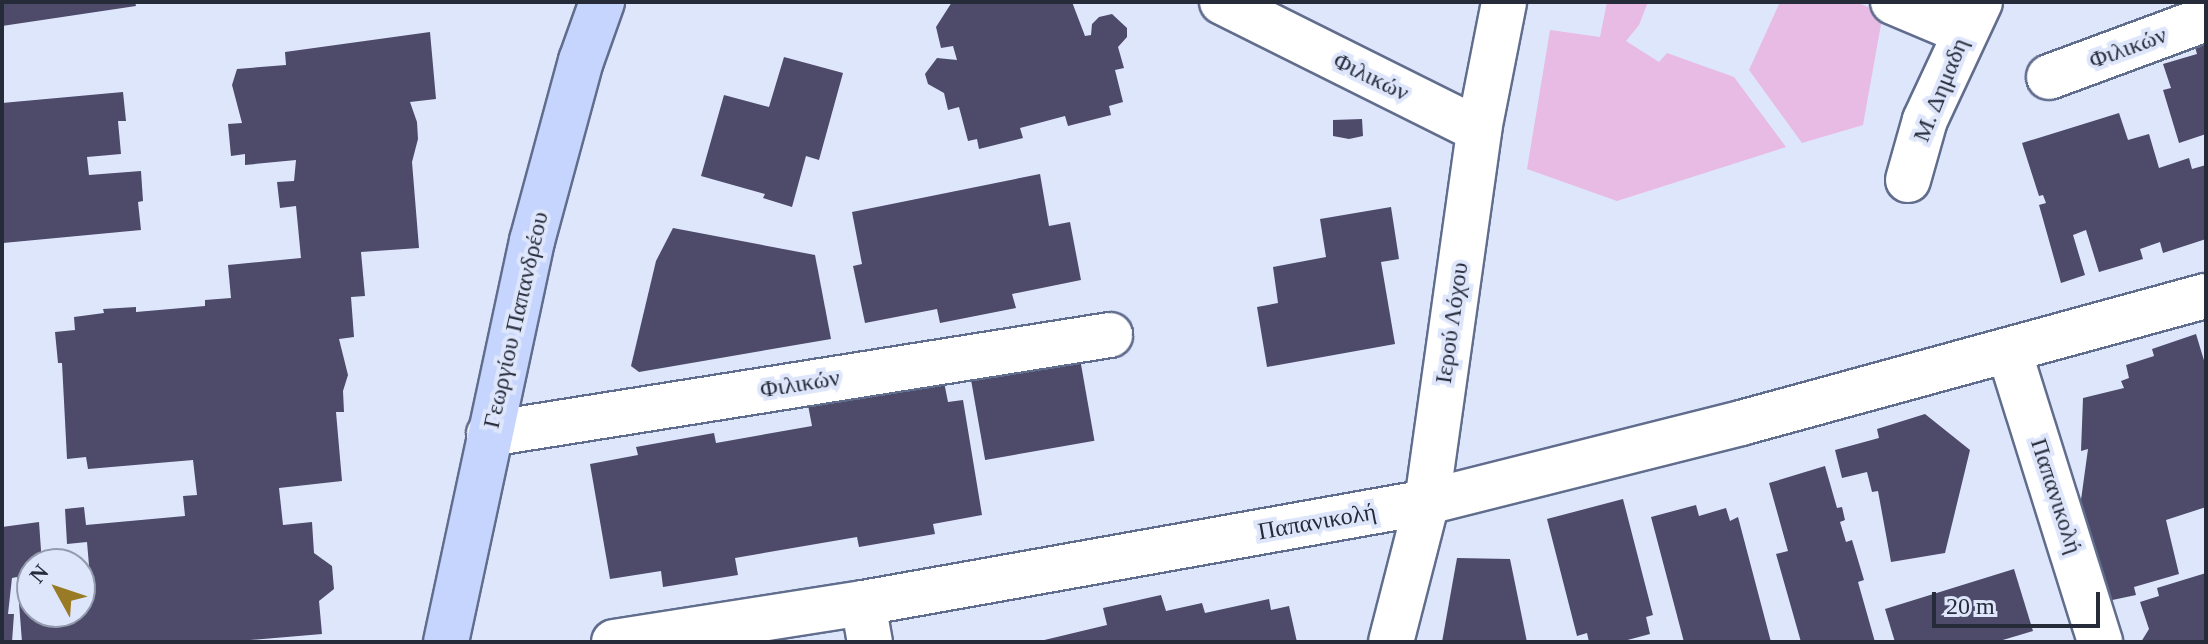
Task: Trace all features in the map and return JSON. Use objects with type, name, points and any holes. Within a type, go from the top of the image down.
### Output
[{"type":"main road","name":"Γεωργίου Παπανδρέου","points":[[446,642],[532,241],[581,61],[602,2]]},
{"type":"street","name":"Φιλικών","points":[[1222,2],[1479,130]]},
{"type":"street","name":"Ιερού Λόχου","points":[[1391,642],[1427,502],[1479,130],[1504,2]]},
{"type":"street","points":[[1893,2],[1972,17]]},
{"type":"street","name":"Μ. Δημαδη","points":[[1908,180],[1925,120],[1972,17]]},
{"type":"street","name":"Φιλικών","points":[[2049,77],[2206,19]]},
{"type":"street","name":"Παπανικολή","points":[[614,642],[867,622],[1427,502],[2009,351],[2206,296]]},
{"type":"street","name":"Φιλικών","points":[[489,434],[1110,335]]},
{"type":"street","name":"Παπανικολή","points":[[2009,351],[2100,642]]},
{"type":"shaded area","points":[[1607,2],[1648,2],[1639,25],[1626,41],[1659,62],[1667,53],[1734,77],[1786,147],[1617,201],[1527,169],[1550,30],[1600,37]]},
{"type":"shaded area","points":[[1780,2],[1856,2],[1883,13],[1863,125],[1802,143],[1749,70]]},
{"type":"building","points":[[2,2],[135,2],[136,6],[2,26]]},
{"type":"building","points":[[952,2],[1072,2],[1085,36],[1091,35],[1092,24],[1099,17],[1112,14],[1127,28],[1127,37],[1118,47],[1124,68],[1115,70],[1123,102],[1109,106],[1111,115],[1068,126],[1065,116],[1020,128],[1023,138],[979,149],[977,139],[968,141],[959,107],[948,110],[944,93],[928,84],[925,74],[937,58],[957,60],[953,46],[941,48],[936,27]]},
{"type":"building","points":[[430,32],[436,99],[410,102],[417,122],[418,139],[412,162],[419,248],[361,252],[365,296],[351,297],[354,337],[339,339],[348,375],[343,391],[344,412],[336,412],[342,481],[279,488],[283,525],[312,522],[314,553],[332,566],[334,589],[319,601],[322,634],[226,642],[22,642],[21,628],[96,628],[96,548],[88,548],[87,542],[67,544],[65,509],[84,507],[86,525],[185,516],[183,496],[197,495],[193,460],[88,469],[86,457],[67,459],[62,363],[58,363],[55,332],[75,330],[74,317],[104,313],[103,309],[136,307],[136,312],[205,306],[205,300],[231,298],[228,265],[301,258],[296,206],[280,208],[277,182],[294,181],[296,160],[245,165],[245,154],[231,156],[228,124],[242,123],[232,85],[237,69],[286,65],[285,52]]},
{"type":"building","points":[[2206,44],[2206,134],[2179,143],[2163,90],[2171,88],[2163,64],[2197,54],[2195,47]]},
{"type":"building","points":[[784,57],[843,73],[819,160],[806,156],[792,207],[763,198],[765,194],[701,176],[724,95],[769,107]]},
{"type":"building","points":[[123,92],[126,121],[118,121],[121,154],[87,157],[89,175],[141,171],[143,201],[138,202],[141,230],[3,243],[2,103]]},
{"type":"building","points":[[2119,113],[2128,140],[2149,134],[2159,168],[2189,158],[2192,169],[2206,165],[2206,239],[2163,253],[2160,242],[2140,249],[2143,259],[2099,272],[2086,230],[2073,235],[2085,275],[2061,283],[2039,205],[2046,203],[2043,195],[2039,196],[2022,143]]},
{"type":"building","points":[[1362,119],[1363,136],[1349,139],[1333,136],[1333,120]]},
{"type":"building","points":[[1040,174],[1049,226],[1070,222],[1081,280],[1012,294],[1016,308],[940,323],[937,309],[865,323],[853,266],[862,264],[852,212]]},
{"type":"building","points":[[1391,207],[1399,259],[1381,262],[1395,344],[1267,367],[1257,307],[1278,303],[1273,267],[1326,257],[1320,219]]},
{"type":"building","points":[[673,228],[815,255],[831,339],[639,372],[631,366],[656,261]]},
{"type":"building","points":[[2196,334],[2206,367],[2206,507],[2166,520],[2179,574],[2134,587],[2136,595],[2103,602],[2087,558],[2090,532],[2077,529],[2088,449],[2081,451],[2083,398],[2124,388],[2121,381],[2129,378],[2126,365],[2154,356],[2152,349]]},
{"type":"building","points":[[1079,353],[1094,441],[985,460],[970,372]]},
{"type":"building","points":[[944,382],[948,402],[963,400],[982,515],[933,524],[935,534],[859,547],[857,537],[735,558],[738,575],[663,587],[661,571],[610,579],[590,464],[638,455],[636,447],[714,433],[716,443],[812,426],[808,405]]},
{"type":"building","points":[[1925,414],[1970,450],[1945,553],[1891,562],[1878,491],[1872,492],[1867,472],[1842,478],[1835,450],[1879,438],[1877,429]]},
{"type":"building","points":[[1825,466],[1837,508],[1842,507],[1845,520],[1840,522],[1846,542],[1852,540],[1864,580],[1858,582],[1875,642],[1801,642],[1776,554],[1788,551],[1769,483]]},
{"type":"building","points":[[1623,499],[1653,615],[1646,617],[1650,634],[1620,642],[1589,642],[1587,633],[1577,636],[1547,519]]},
{"type":"building","points":[[1696,505],[1699,516],[1726,508],[1730,521],[1738,517],[1771,642],[1684,642],[1651,517]]},
{"type":"building","points":[[39,522],[41,548],[16,548],[16,577],[12,578],[8,614],[14,614],[12,642],[2,642],[2,527]]},
{"type":"building","points":[[1457,558],[1510,559],[1527,642],[1442,642]]},
{"type":"building","points":[[2014,569],[2033,631],[1996,642],[1895,642],[1885,609]]},
{"type":"building","points":[[2206,573],[2206,642],[2141,642],[2149,629],[2140,602],[2159,596],[2157,588]]},
{"type":"building","points":[[1161,595],[1166,611],[1202,603],[1205,613],[1269,599],[1271,610],[1289,606],[1297,642],[1036,642],[1107,625],[1103,608]]}]
